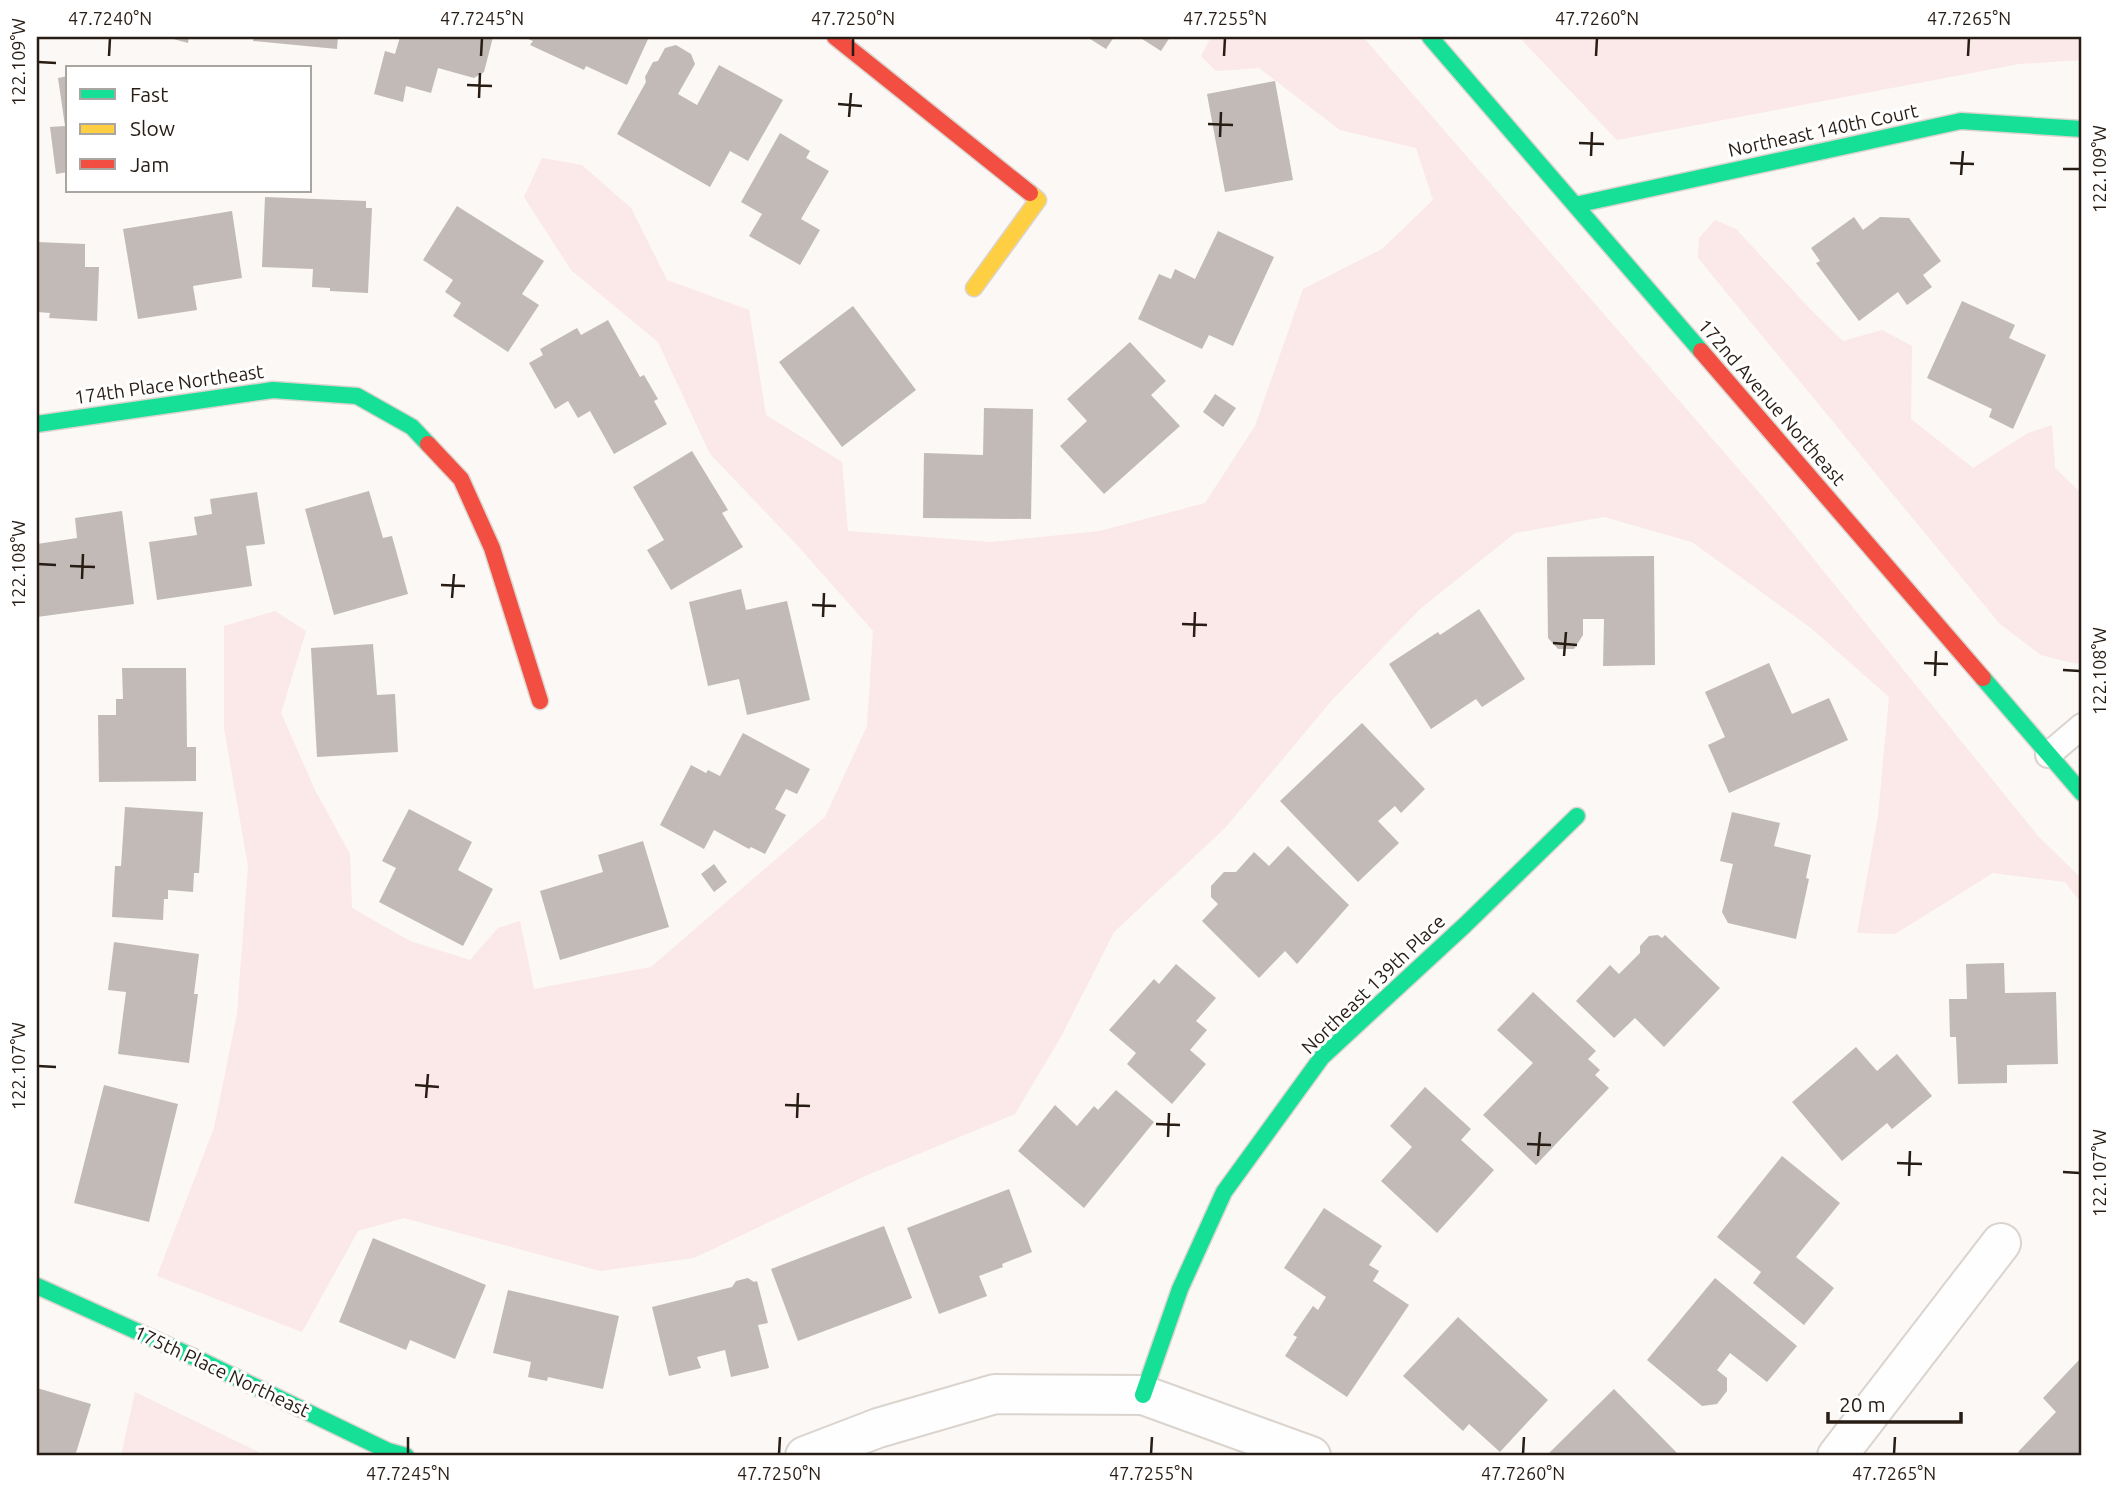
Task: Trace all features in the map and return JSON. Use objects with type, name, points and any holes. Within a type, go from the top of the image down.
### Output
[{"type":"street","points":[[835,37],[1038,200],[974,288]]},
{"type":"street","name":"172nd Avenue Northeast","points":[[1430,37],[2082,793]]},
{"type":"street","name":"Northeast 140th Court","points":[[1575,205],[1961,121],[2082,129]]},
{"type":"street","name":"174th Place Northeast","points":[[37,424],[273,390],[358,396],[412,427],[461,479],[492,548],[540,701]]},
{"type":"street","name":"Northeast 139th Place","points":[[1143,1395],[1181,1289],[1224,1192],[1322,1057],[1465,925],[1577,816]]},
{"type":"street","points":[[1837,1456],[2001,1243]]},
{"type":"street","name":"175th Place Northeast","points":[[37,1286],[200,1360],[388,1451],[407,1456]]},
{"type":"street","points":[[805,1456],[878,1428],[995,1394],[1143,1395],[1311,1456]]},
{"type":"lane","points":[[2048,755],[2082,726]]},
{"type":"shaded area","points":[[1211,37],[1363,37],[1769,504],[2038,836],[2082,879],[2082,904],[2065,882],[1993,873],[1895,934],[1857,933],[1878,816],[1889,697],[1811,628],[1692,542],[1604,517],[1515,533],[1420,609],[1332,700],[1225,828],[1114,932],[1062,1035],[1015,1114],[865,1176],[694,1258],[600,1271],[404,1218],[358,1231],[302,1332],[157,1276],[214,1128],[237,1014],[248,866],[224,728],[224,626],[275,611],[306,631],[281,713],[315,790],[350,854],[352,908],[410,941],[470,960],[498,928],[520,921],[534,989],[651,967],[825,817],[867,726],[873,631],[797,545],[710,454],[658,342],[571,270],[524,197],[542,158],[582,165],[631,208],[667,280],[749,310],[766,415],[842,462],[848,531],[991,542],[1100,531],[1205,503],[1255,426],[1303,289],[1382,249],[1433,200],[1416,148],[1340,130],[1259,68],[1216,71],[1201,56]]},
{"type":"shaded area","points":[[1519,37],[2082,37],[2082,60],[2019,64],[1617,140]]},
{"type":"shaded area","points":[[1715,220],[1736,229],[1843,341],[1882,330],[1912,346],[1911,419],[1973,468],[2028,433],[2052,425],[2055,468],[2082,494],[2082,660],[2077,664],[2041,655],[2000,624],[1698,258],[1699,238]]},
{"type":"shaded area","points":[[135,1392],[267,1456],[121,1456]]},
{"type":"building","points":[[166,37],[189,37],[188,43]]},
{"type":"building","points":[[254,37],[338,37],[337,49],[253,41]]},
{"type":"building","points":[[400,37],[493,37],[484,72],[474,78],[438,68],[431,93],[406,86],[403,102],[374,94],[385,51],[395,54]]},
{"type":"building","points":[[523,37],[649,37],[627,85],[586,66],[584,70],[530,45],[533,41]]},
{"type":"building","points":[[1087,37],[1114,37],[1106,49]]},
{"type":"building","points":[[1139,37],[1170,37],[1161,51]]},
{"type":"building","points":[[676,45],[691,54],[695,64],[678,94],[697,105],[719,65],[783,100],[748,161],[730,151],[710,187],[617,134],[646,82],[645,77],[653,62],[658,61],[665,48]]},
{"type":"building","points":[[66,76],[66,172],[56,174],[50,127],[65,126],[58,78]]},
{"type":"building","points":[[1275,81],[1293,180],[1225,192],[1207,94]]},
{"type":"building","points":[[780,133],[810,151],[806,158],[829,171],[801,219],[820,230],[800,265],[749,236],[762,214],[741,202]]},
{"type":"building","points":[[265,197],[366,201],[366,208],[372,208],[368,293],[312,287],[313,269],[262,267]]},
{"type":"building","points":[[457,206],[544,261],[522,294],[539,305],[508,352],[453,316],[461,303],[445,292],[453,280],[423,260]]},
{"type":"building","points":[[232,211],[242,278],[193,286],[197,310],[138,319],[123,229]]},
{"type":"building","points":[[1854,217],[1863,230],[1880,217],[1909,218],[1941,261],[1923,275],[1932,287],[1907,305],[1898,292],[1859,321],[1816,263],[1820,261],[1811,248]]},
{"type":"building","points":[[1218,231],[1274,257],[1233,346],[1209,335],[1202,349],[1138,319],[1159,274],[1171,279],[1175,269],[1195,279]]},
{"type":"building","points":[[37,242],[85,244],[85,267],[99,267],[97,321],[49,318],[50,313],[37,312]]},
{"type":"building","points":[[1962,301],[2015,325],[2009,338],[2046,355],[2013,429],[1989,417],[1992,409],[1927,378]]},
{"type":"building","points":[[853,306],[916,390],[842,447],[779,362]]},
{"type":"building","points":[[608,320],[640,377],[644,375],[658,399],[654,401],[667,424],[614,454],[590,411],[578,418],[568,401],[555,409],[529,363],[543,355],[540,349],[577,328],[581,335]]},
{"type":"building","points":[[1130,342],[1166,381],[1151,395],[1180,426],[1104,494],[1060,446],[1087,421],[1067,399]]},
{"type":"building","points":[[1215,394],[1236,408],[1223,427],[1203,412]]},
{"type":"building","points":[[984,408],[1033,409],[1031,519],[923,518],[924,453],[983,455]]},
{"type":"building","points":[[692,451],[728,510],[722,513],[743,547],[671,590],[647,550],[664,540],[633,487]]},
{"type":"building","points":[[369,491],[383,538],[392,536],[408,594],[334,615],[305,509]]},
{"type":"building","points":[[257,492],[265,544],[246,546],[252,586],[157,600],[149,542],[197,535],[194,517],[212,514],[210,499]]},
{"type":"building","points":[[122,511],[134,604],[37,617],[37,544],[77,538],[75,518]]},
{"type":"building","points":[[1654,556],[1655,665],[1603,666],[1604,619],[1583,619],[1583,635],[1574,649],[1558,649],[1548,638],[1547,557]]},
{"type":"building","points":[[741,589],[746,610],[787,601],[810,700],[747,715],[739,679],[708,686],[689,602]]},
{"type":"building","points":[[1479,609],[1525,679],[1482,707],[1476,699],[1431,729],[1389,664]]},
{"type":"building","points":[[373,644],[377,695],[395,694],[398,752],[317,757],[311,648]]},
{"type":"building","points":[[1769,663],[1792,714],[1829,698],[1848,740],[1729,793],[1708,745],[1725,737],[1705,692]]},
{"type":"building","points":[[122,668],[186,668],[187,747],[196,747],[196,781],[99,782],[98,715],[116,715],[116,699],[123,699]]},
{"type":"building","points":[[1362,723],[1425,789],[1401,813],[1395,806],[1378,821],[1399,843],[1358,882],[1280,801]]},
{"type":"building","points":[[743,733],[810,769],[797,794],[786,789],[775,809],[786,815],[765,854],[751,847],[749,849],[714,830],[704,849],[660,825],[691,765],[706,773],[708,770],[720,776]]},
{"type":"building","points":[[125,807],[203,812],[199,873],[194,873],[193,892],[168,890],[168,899],[164,899],[163,920],[112,917],[115,866],[121,866]]},
{"type":"building","points":[[409,809],[472,842],[458,870],[493,889],[463,946],[379,902],[396,868],[382,861]]},
{"type":"building","points":[[1732,812],[1780,823],[1774,846],[1811,855],[1806,878],[1809,879],[1796,939],[1728,923],[1722,912],[1733,864],[1720,861]]},
{"type":"building","points":[[643,841],[669,927],[560,960],[540,891],[603,872],[598,855]]},
{"type":"building","points":[[1288,846],[1349,905],[1297,964],[1285,951],[1259,978],[1202,921],[1218,904],[1211,897],[1211,886],[1224,872],[1236,872],[1254,852],[1269,866]]},
{"type":"building","points":[[714,864],[727,882],[714,892],[701,874]]},
{"type":"building","points":[[1658,935],[1662,938],[1665,935],[1720,988],[1664,1047],[1635,1018],[1614,1038],[1576,1001],[1610,965],[1619,974],[1640,953],[1640,946],[1649,936]]},
{"type":"building","points":[[114,942],[199,954],[194,994],[198,994],[189,1063],[118,1054],[126,992],[108,990]]},
{"type":"building","points":[[2004,963],[2005,993],[2056,992],[2058,1064],[2007,1065],[2007,1083],[1958,1084],[1956,1037],[1950,1037],[1949,999],[1967,999],[1966,964]]},
{"type":"building","points":[[1176,964],[1216,998],[1196,1021],[1207,1030],[1190,1050],[1206,1064],[1172,1104],[1127,1064],[1136,1053],[1109,1030],[1154,979],[1159,984]]},
{"type":"building","points":[[1533,992],[1596,1051],[1588,1059],[1600,1070],[1595,1075],[1609,1088],[1536,1165],[1483,1115],[1533,1063],[1497,1030]]},
{"type":"building","points":[[1856,1047],[1877,1071],[1897,1054],[1932,1096],[1892,1129],[1887,1123],[1842,1161],[1792,1102]]},
{"type":"building","points":[[104,1085],[178,1104],[149,1222],[74,1203]]},
{"type":"building","points":[[1425,1087],[1471,1129],[1461,1140],[1494,1170],[1437,1233],[1381,1181],[1412,1147],[1390,1126]]},
{"type":"building","points":[[1116,1090],[1154,1122],[1084,1208],[1018,1151],[1055,1105],[1077,1126],[1094,1106],[1098,1110]]},
{"type":"building","points":[[1782,1156],[1840,1203],[1796,1257],[1834,1288],[1804,1325],[1753,1283],[1761,1272],[1717,1237]]},
{"type":"building","points":[[1009,1189],[1032,1252],[979,1276],[987,1296],[939,1314],[907,1228]]},
{"type":"building","points":[[1324,1208],[1382,1246],[1369,1265],[1379,1271],[1373,1281],[1409,1305],[1347,1397],[1285,1356],[1297,1337],[1293,1335],[1313,1306],[1318,1310],[1326,1297],[1284,1268]]},
{"type":"building","points":[[884,1226],[912,1298],[798,1341],[771,1269]]},
{"type":"building","points":[[373,1238],[486,1285],[455,1359],[410,1340],[406,1350],[339,1322]]},
{"type":"building","points":[[748,1278],[757,1281],[768,1323],[758,1325],[769,1368],[731,1377],[725,1350],[697,1357],[701,1368],[669,1376],[652,1307],[732,1287],[736,1281]]},
{"type":"building","points":[[1715,1278],[1797,1346],[1767,1382],[1730,1353],[1717,1370],[1727,1378],[1727,1391],[1717,1404],[1702,1406],[1647,1360]]},
{"type":"building","points":[[508,1290],[619,1316],[603,1389],[548,1377],[547,1381],[528,1377],[531,1362],[493,1353]]},
{"type":"building","points":[[1458,1317],[1548,1400],[1500,1452],[1469,1424],[1463,1431],[1403,1376]]},
{"type":"building","points":[[2079,1360],[2082,1363],[2082,1456],[2023,1456],[2018,1452],[2056,1412],[2043,1398]]},
{"type":"building","points":[[37,1388],[91,1404],[75,1456],[37,1456]]},
{"type":"building","points":[[1614,1389],[1680,1456],[1546,1456]]},
{"type":"traffic: fast","points":[[1430,37],[1701,351]]},
{"type":"traffic: fast","points":[[1575,205],[1961,121],[2082,129]]},
{"type":"traffic: fast","points":[[37,424],[273,390],[357,396],[412,427],[428,444]]},
{"type":"traffic: fast","points":[[1983,678],[2082,793]]},
{"type":"traffic: fast","points":[[1143,1395],[1180,1289],[1224,1192],[1322,1057],[1465,925],[1577,816]]},
{"type":"traffic: fast","points":[[37,1286],[200,1360],[388,1451],[406,1456]]},
{"type":"traffic: slow","points":[[974,288],[1038,200],[1030,193]]},
{"type":"traffic: jam","points":[[835,37],[1030,193]]},
{"type":"traffic: jam","points":[[1701,351],[1983,678]]},
{"type":"traffic: jam","points":[[428,444],[461,479],[492,548],[540,701]]}]
